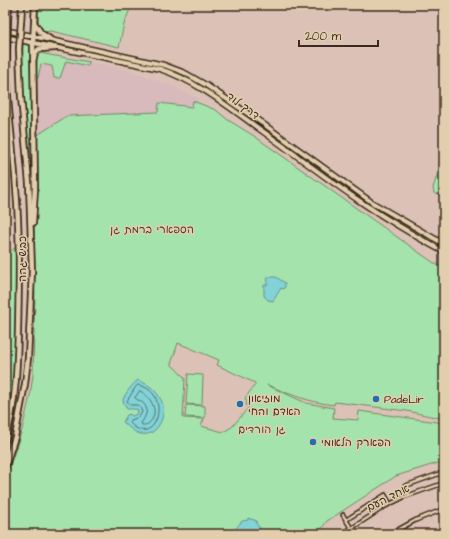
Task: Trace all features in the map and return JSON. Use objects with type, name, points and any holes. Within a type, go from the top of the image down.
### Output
[{"type":"highway","name":"כביש גהה","points":[[5,441],[12,410],[18,359],[20,268],[16,188],[9,104],[7,46],[9,5]]},
{"type":"highway","name":"כביש גהה","points":[[5,467],[15,437],[25,384],[28,358],[32,271],[29,183],[21,97],[20,49],[22,5]]},
{"type":"highway","points":[[32,271],[35,188],[33,36],[35,5]]},
{"type":"highway","points":[[34,19],[38,30],[50,39]]},
{"type":"highway","points":[[33,98],[35,53],[39,49],[56,48]]},
{"type":"highway","points":[[5,121],[16,188]]},
{"type":"main road","name":"דרך לוד","points":[[5,30],[164,65],[185,73],[262,123],[373,203],[444,244]]},
{"type":"main road","name":"דרך לוד","points":[[5,37],[160,69],[175,74],[194,84],[225,104],[358,200],[444,252]]},
{"type":"street","points":[[410,496],[405,486],[444,472]]},
{"type":"street","name":"אחד העם","points":[[345,533],[390,504],[444,483]]},
{"type":"street","points":[[346,520],[385,495],[390,504]]},
{"type":"street","points":[[390,534],[416,520],[444,510]]},
{"type":"street","points":[[343,515],[351,528]]},
{"type":"shaded area","points":[[66,61],[88,66],[89,62],[135,72],[174,87],[198,99],[198,102],[193,101],[192,107],[159,103],[158,112],[91,115],[36,136],[36,78],[39,77],[41,64],[52,66],[54,77],[60,78]]},
{"type":"green space","points":[[38,5],[130,5],[130,9],[124,24],[119,47],[51,31],[44,32],[39,23]]},
{"type":"green space","points":[[23,44],[30,46],[32,190],[22,76]]},
{"type":"green space","points":[[39,53],[89,62],[88,66],[66,61],[60,78],[54,78],[52,66],[41,64],[38,78],[36,78],[37,58]]},
{"type":"green space","name":"הספארי ברמת גן","points":[[193,101],[216,110],[228,120],[254,136],[434,263],[444,268],[444,419],[407,411],[335,402],[334,405],[325,404],[300,398],[267,385],[306,403],[334,408],[333,418],[358,420],[359,411],[444,423],[444,461],[396,476],[327,521],[318,534],[5,534],[5,481],[22,430],[33,375],[36,136],[67,116],[158,112],[159,103],[192,107]],"holes":[[[178,343],[219,360],[217,365],[255,383],[245,398],[247,401],[246,405],[249,407],[232,427],[223,432],[201,426],[204,419],[183,418],[185,378],[171,364]]]},
{"type":"green space","points":[[444,153],[444,197],[434,193],[433,188]]},
{"type":"green space","points":[[17,246],[16,364],[5,434],[5,255]]},
{"type":"green space","points":[[188,374],[203,375],[202,405],[186,404]]},
{"type":"green space","points":[[186,405],[205,406],[205,418],[185,417]]},
{"type":"water","points":[[268,277],[276,277],[285,283],[285,287],[283,289],[281,288],[273,301],[268,300],[264,296],[264,285],[267,285]]},
{"type":"water","points":[[138,380],[147,384],[157,393],[163,406],[163,416],[158,426],[151,433],[146,434],[136,432],[123,422],[127,415],[130,414],[132,416],[137,414],[138,410],[136,409],[127,409],[123,400],[125,394]]},
{"type":"water","points":[[248,518],[257,521],[256,523],[264,534],[231,534],[242,521],[248,520]]},
{"type":"place","name":"PadeLir","points":[[376,399]]},
{"type":"place","name":"מוזיאון האדם והחי","points":[[240,404]]},
{"type":"place","name":"הפארק הלאומי","points":[[313,442]]},
{"type":"park label","name":"גן הורדים","points":[[262,429]]}]
